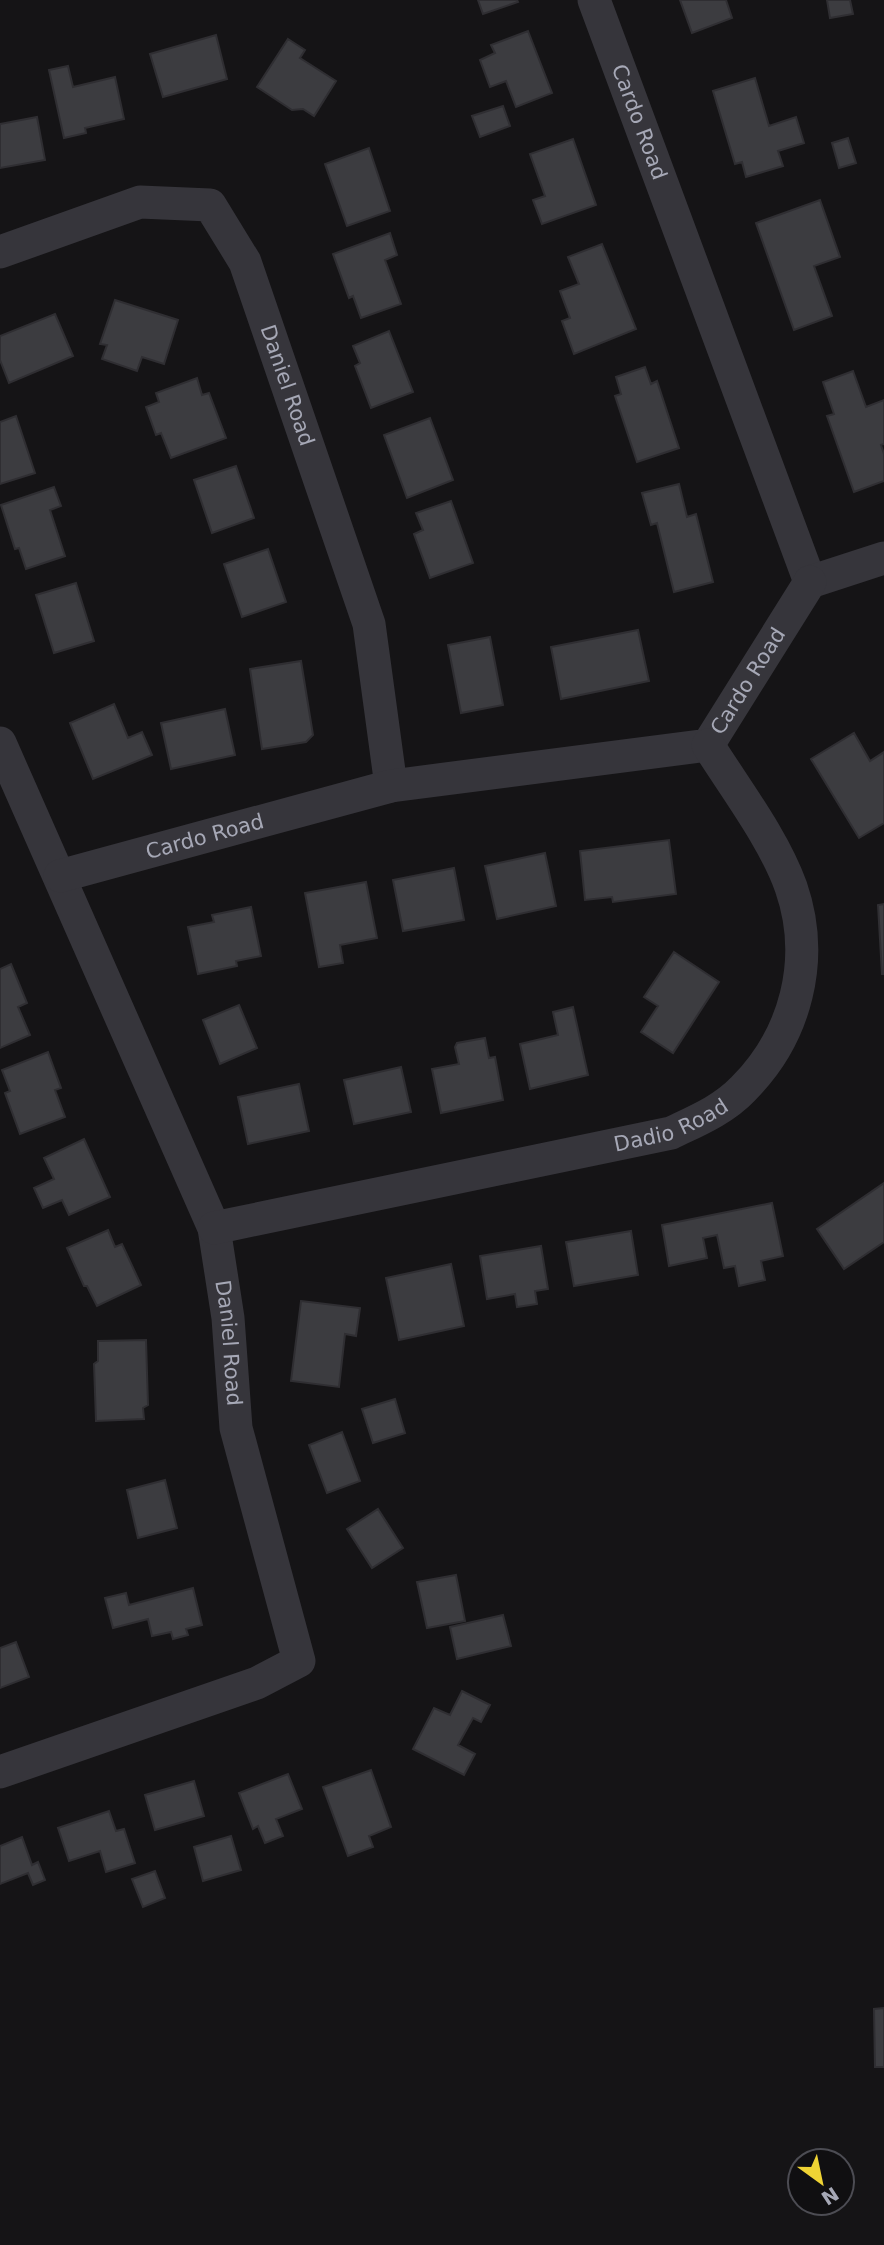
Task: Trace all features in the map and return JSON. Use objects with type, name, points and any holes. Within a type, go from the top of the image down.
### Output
[{"type":"street","name":"Cardo Road","points":[[60,876],[391,786],[708,745],[810,582],[594,0]]},
{"type":"street","name":"Daniel Road","points":[[0,252],[140,202],[210,205],[245,262],[369,624],[391,786]]},
{"type":"street","points":[[810,582],[884,558]]},
{"type":"street","name":"Daniel Road","points":[[0,743],[214,1228],[228,1318],[236,1428],[299,1661],[257,1683],[0,1772]]},
{"type":"street","name":"Dadio Road","points":[[214,1228],[671,1133],[709,1115],[743,1090],[766,1062],[783,1034],[797,997],[803,964],[801,931],[792,888],[773,848],[708,745]]},
{"type":"building","points":[[478,0],[517,0],[518,2],[483,14]]},
{"type":"building","points":[[680,0],[726,0],[732,18],[692,33]]},
{"type":"building","points":[[827,0],[850,0],[853,14],[830,18]]},
{"type":"building","points":[[528,31],[552,93],[516,107],[506,81],[490,87],[480,60],[495,53],[491,45]]},
{"type":"building","points":[[216,35],[227,79],[163,97],[150,54]]},
{"type":"building","points":[[288,39],[305,50],[300,58],[336,81],[314,116],[303,109],[292,110],[257,87]]},
{"type":"building","points":[[68,66],[73,87],[115,77],[124,119],[85,128],[86,133],[64,138],[49,70]]},
{"type":"building","points":[[755,78],[769,126],[796,117],[804,143],[778,151],[783,166],[746,177],[742,162],[735,164],[713,91]]},
{"type":"building","points":[[503,106],[510,126],[480,137],[472,116]]},
{"type":"building","points":[[37,117],[45,160],[0,168],[0,124]]},
{"type":"building","points":[[848,138],[856,163],[839,168],[832,143]]},
{"type":"building","points":[[573,139],[596,205],[542,224],[533,200],[545,196],[530,154]]},
{"type":"building","points":[[369,148],[390,211],[347,226],[325,164]]},
{"type":"building","points":[[820,200],[840,257],[814,266],[832,316],[794,330],[756,223]]},
{"type":"building","points":[[390,233],[397,255],[385,260],[401,304],[361,318],[353,296],[349,298],[333,254]]},
{"type":"building","points":[[602,244],[636,329],[574,354],[562,321],[570,318],[560,291],[579,284],[568,257]]},
{"type":"building","points":[[115,300],[178,320],[164,364],[142,357],[137,371],[102,359],[107,345],[100,344]]},
{"type":"building","points":[[55,314],[73,356],[9,383],[0,360],[0,336]]},
{"type":"building","points":[[389,331],[413,392],[371,408],[355,366],[360,363],[353,346]]},
{"type":"building","points":[[645,367],[651,384],[657,381],[679,448],[637,462],[615,396],[621,394],[616,377]]},
{"type":"building","points":[[853,371],[866,407],[884,400],[884,444],[881,445],[884,454],[884,481],[854,492],[827,416],[834,414],[823,382]]},
{"type":"building","points":[[197,378],[202,395],[209,393],[226,438],[171,458],[161,433],[156,435],[146,407],[159,402],[156,393]]},
{"type":"building","points":[[16,416],[35,473],[0,484],[0,422]]},
{"type":"building","points":[[430,418],[453,480],[407,498],[384,435]]},
{"type":"building","points":[[236,466],[254,518],[212,533],[194,480]]},
{"type":"building","points":[[679,484],[687,517],[696,514],[713,582],[674,592],[657,523],[651,525],[642,493]]},
{"type":"building","points":[[54,487],[61,506],[50,510],[65,556],[26,569],[19,548],[15,549],[1,505]]},
{"type":"building","points":[[451,501],[473,563],[430,578],[414,534],[423,530],[416,513]]},
{"type":"building","points":[[268,549],[286,602],[242,617],[224,564]]},
{"type":"building","points":[[76,583],[94,641],[54,653],[36,595]]},
{"type":"building","points":[[638,630],[649,681],[561,699],[551,647]]},
{"type":"building","points":[[490,637],[503,705],[461,713],[448,645]]},
{"type":"building","points":[[301,661],[313,735],[306,742],[262,749],[250,669]]},
{"type":"building","points":[[114,704],[128,738],[142,732],[152,755],[93,779],[70,723]]},
{"type":"building","points":[[225,709],[235,755],[171,769],[161,723]]},
{"type":"building","points":[[854,733],[870,761],[884,752],[884,823],[859,838],[811,759]]},
{"type":"building","points":[[669,840],[676,894],[613,902],[612,897],[585,900],[580,851]]},
{"type":"building","points":[[545,853],[556,906],[497,919],[485,866]]},
{"type":"building","points":[[454,868],[464,920],[403,931],[393,880]]},
{"type":"building","points":[[366,882],[377,938],[340,945],[343,963],[319,967],[305,893]]},
{"type":"building","points":[[884,904],[884,974],[882,974],[878,905]]},
{"type":"building","points":[[251,907],[261,956],[236,961],[237,966],[198,974],[188,927],[214,922],[212,915]]},
{"type":"building","points":[[674,952],[719,982],[673,1053],[641,1032],[658,1006],[644,997]]},
{"type":"building","points":[[11,964],[27,1003],[18,1007],[30,1035],[0,1048],[0,969]]},
{"type":"building","points":[[239,1005],[257,1048],[220,1064],[203,1020]]},
{"type":"building","points":[[573,1007],[588,1075],[530,1089],[520,1044],[558,1035],[553,1012]]},
{"type":"building","points":[[485,1038],[489,1058],[495,1057],[503,1100],[441,1113],[432,1069],[459,1064],[455,1047],[457,1043]]},
{"type":"building","points":[[48,1052],[61,1088],[55,1090],[65,1117],[20,1134],[5,1093],[10,1091],[2,1070]]},
{"type":"building","points":[[401,1067],[411,1112],[354,1124],[344,1080]]},
{"type":"building","points":[[299,1084],[309,1131],[248,1144],[238,1097]]},
{"type":"building","points":[[84,1139],[110,1197],[69,1215],[62,1200],[43,1208],[34,1188],[54,1179],[44,1158]]},
{"type":"building","points":[[884,1183],[884,1242],[844,1269],[817,1229]]},
{"type":"building","points":[[772,1203],[783,1256],[761,1261],[765,1280],[739,1286],[735,1266],[724,1268],[717,1235],[703,1238],[707,1258],[669,1266],[662,1225]]},
{"type":"building","points":[[108,1230],[115,1247],[122,1244],[141,1285],[97,1306],[87,1286],[84,1286],[67,1248]]},
{"type":"building","points":[[631,1231],[638,1275],[574,1286],[566,1242]]},
{"type":"building","points":[[541,1246],[548,1289],[535,1291],[537,1304],[517,1307],[515,1294],[487,1299],[480,1256]]},
{"type":"building","points":[[451,1264],[464,1326],[399,1340],[386,1278]]},
{"type":"building","points":[[301,1301],[360,1308],[356,1336],[345,1334],[339,1387],[291,1381]]},
{"type":"building","points":[[146,1340],[148,1405],[143,1408],[144,1419],[96,1421],[94,1364],[98,1361],[98,1341]]},
{"type":"building","points":[[395,1399],[405,1433],[373,1443],[362,1409]]},
{"type":"building","points":[[342,1432],[360,1481],[327,1493],[309,1445]]},
{"type":"building","points":[[165,1480],[177,1528],[138,1538],[127,1490]]},
{"type":"building","points":[[378,1509],[403,1548],[372,1568],[347,1529]]},
{"type":"building","points":[[456,1575],[465,1621],[427,1628],[417,1582]]},
{"type":"building","points":[[193,1588],[202,1625],[186,1629],[188,1635],[173,1639],[171,1632],[152,1636],[148,1619],[113,1628],[105,1598],[126,1593],[129,1605]]},
{"type":"building","points":[[503,1615],[511,1646],[457,1659],[450,1627]]},
{"type":"building","points":[[16,1642],[29,1677],[0,1688],[0,1648]]},
{"type":"building","points":[[462,1691],[490,1705],[481,1722],[473,1718],[458,1745],[475,1754],[464,1775],[413,1749],[434,1708],[450,1715]]},
{"type":"building","points":[[371,1770],[391,1827],[369,1836],[373,1847],[348,1856],[323,1787]]},
{"type":"building","points":[[288,1774],[302,1809],[276,1819],[283,1836],[265,1843],[258,1826],[253,1829],[239,1793]]},
{"type":"building","points":[[194,1781],[204,1816],[155,1830],[145,1795]]},
{"type":"building","points":[[109,1811],[116,1831],[124,1829],[135,1863],[106,1872],[100,1851],[69,1861],[58,1828]]},
{"type":"building","points":[[231,1836],[241,1870],[203,1881],[194,1847]]},
{"type":"building","points":[[22,1837],[32,1865],[38,1862],[45,1880],[33,1885],[28,1873],[0,1884],[0,1846]]},
{"type":"building","points":[[155,1871],[165,1898],[143,1907],[132,1879]]},
{"type":"building","points":[[884,2008],[884,2067],[875,2067],[874,2009]]}]
